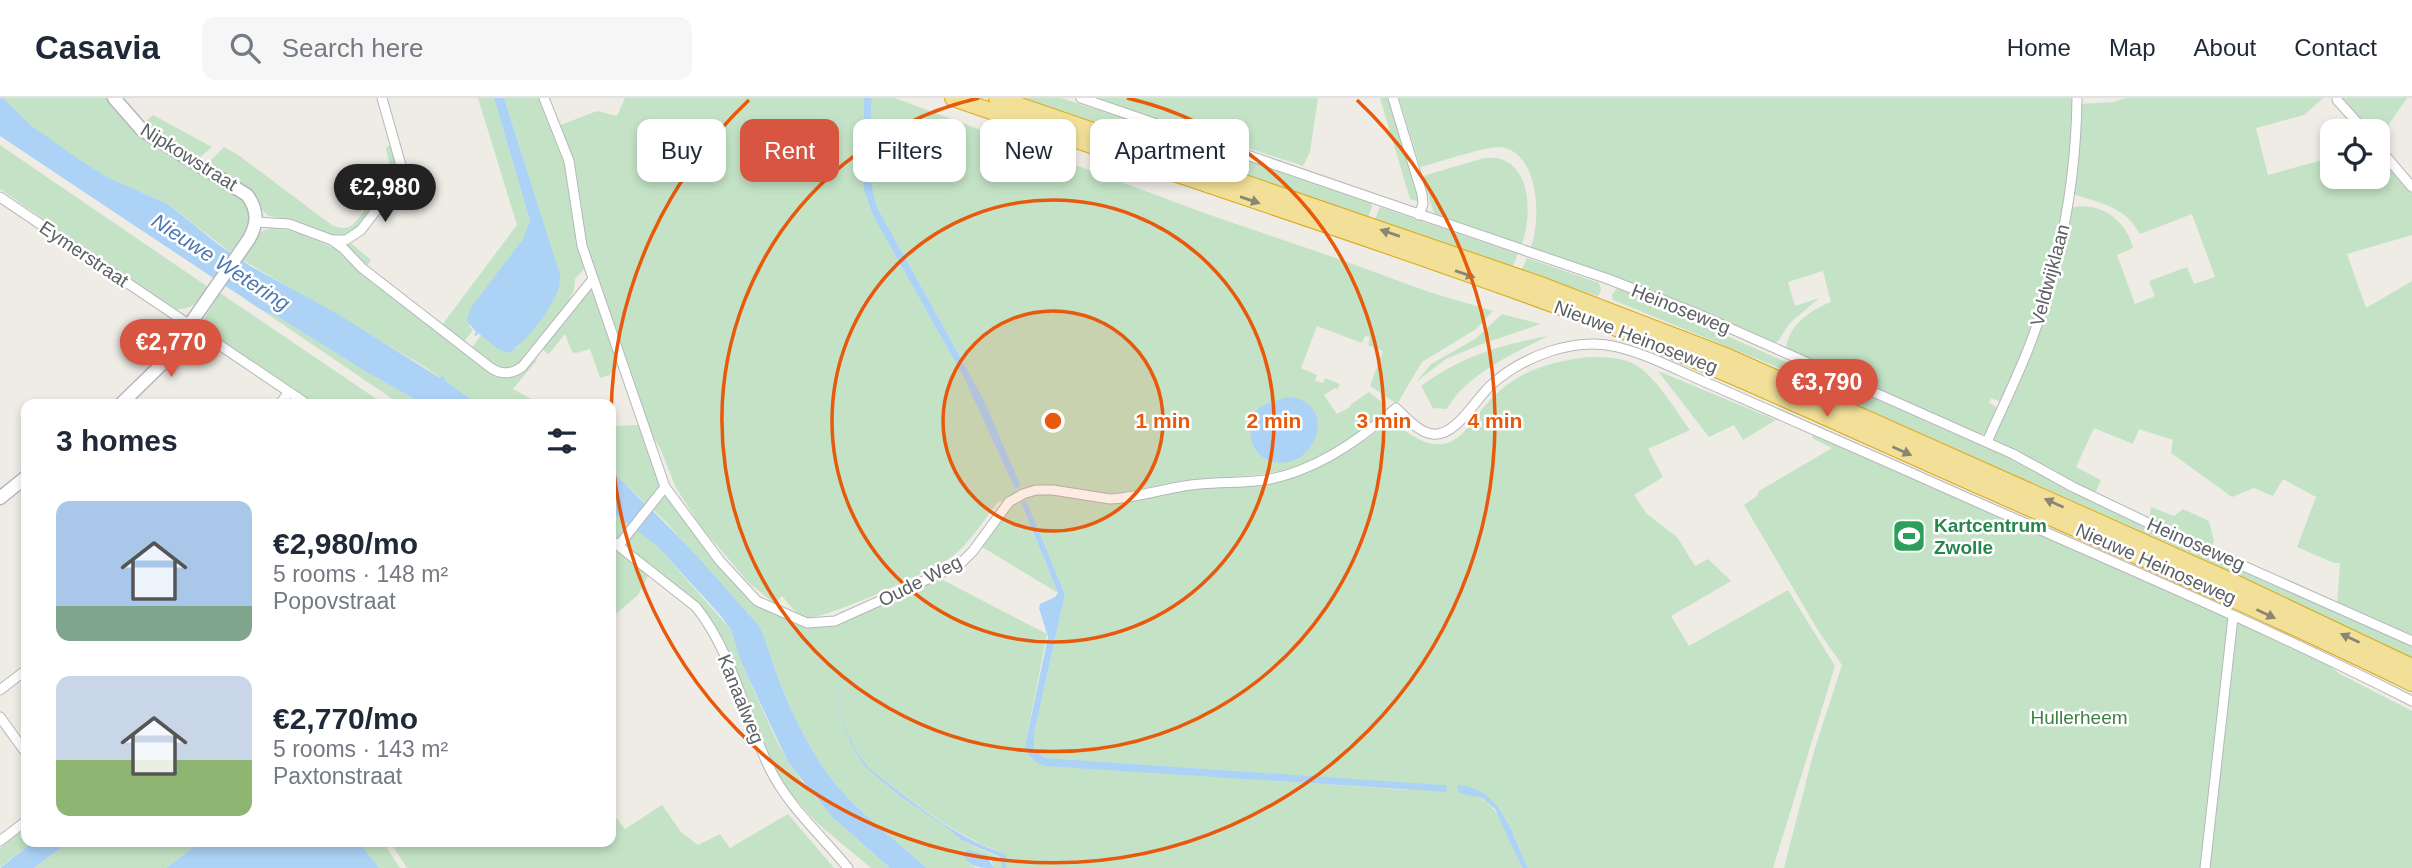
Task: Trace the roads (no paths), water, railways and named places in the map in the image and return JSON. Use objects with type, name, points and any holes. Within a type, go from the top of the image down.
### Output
[{"type":"highway","name":"Nieuwe Heinoseweg","points":[[953,98],[1519,292],[1667,348],[2109,543],[2412,683]]},
{"type":"highway","name":"Nieuwe Heinoseweg","points":[[997,98],[1538,284],[1706,349],[2237,584],[2412,667]]},
{"type":"street","name":"Nipkowstraat","points":[[114,98],[142,130],[247,195],[255,207],[256,222]]},
{"type":"street","points":[[332,240],[346,240],[361,230],[398,182],[401,163],[382,98]]},
{"type":"street","points":[[544,98],[569,161],[579,234],[665,487]]},
{"type":"street","name":"Heinoseweg","points":[[1082,98],[1608,279],[1698,314],[1987,442],[2165,531],[2412,641]]},
{"type":"street","points":[[1393,98],[1422,194],[1423,204],[1419,215]]},
{"type":"street","name":"Veldwijklaan","points":[[1987,442],[2028,348],[2052,278],[2070,194],[2077,98]]},
{"type":"street","points":[[2337,100],[2354,119]]},
{"type":"street","points":[[2390,160],[2412,187]]},
{"type":"street","name":"Eymerstraat","points":[[0,197],[298,399]]},
{"type":"street","points":[[126,399],[163,363],[244,247],[256,222],[289,224],[332,240],[362,268],[480,359],[504,373],[514,372],[522,367],[593,279]]},
{"type":"street","name":"Oude Weg","points":[[665,487],[701,538],[752,596],[764,606],[799,621],[821,624],[841,619],[959,565],[973,551],[1009,502],[1023,494],[1036,490],[1053,490],[1121,499],[1178,486],[1264,480],[1282,476],[1320,461],[1373,427],[1396,408],[1426,432],[1442,434],[1455,427],[1491,385],[1512,369],[1535,357],[1564,348],[1615,346],[1748,400],[2234,617]]},
{"type":"street","points":[[284,399],[288,393]]},
{"type":"street","points":[[0,498],[21,481]]},
{"type":"street","name":"Kanaalweg","points":[[616,542],[626,537],[665,487]]},
{"type":"street","name":"Kanaalweg","points":[[616,544],[696,607],[705,619],[729,666],[770,769],[794,806],[848,868]]},
{"type":"street","points":[[2205,868],[2234,617],[2412,701]]},
{"type":"street","points":[[0,690],[21,674]]},
{"type":"street","points":[[0,717],[21,746]]},
{"type":"street","points":[[0,841],[21,825]]},
{"type":"water","name":"Nieuwe Wetering","points":[[0,98],[3,98],[33,127],[80,160],[109,178],[168,204],[219,245],[252,267],[336,313],[440,378],[443,376],[444,380],[470,399],[414,399],[275,315],[263,311],[0,136]]},
{"type":"water","points":[[494,98],[504,98],[560,274],[558,291],[550,306],[529,335],[508,353],[498,349],[478,333],[474,335],[476,332],[467,321],[470,309],[523,239],[530,221]]},
{"type":"water","points":[[864,98],[872,98],[871,119],[864,119]]},
{"type":"water","points":[[864,182],[872,182],[877,207],[984,400],[1021,486],[1015,489],[962,374],[873,216]]},
{"type":"water","points":[[1287,397],[1304,401],[1314,411],[1318,423],[1316,436],[1309,449],[1299,458],[1285,463],[1262,457],[1254,447],[1250,427],[1254,414],[1260,408]]},
{"type":"water","points":[[616,477],[674,531],[759,626],[793,713],[828,774],[853,803],[927,868],[890,868],[832,817],[788,762],[741,662],[731,630],[657,546],[616,515]]},
{"type":"water","points":[[1026,500],[1065,594],[1034,734],[1034,749],[1045,758],[1447,785],[1446,792],[1045,766],[1035,761],[1025,746],[1048,637],[1039,608],[1040,604],[1058,593],[1021,503]]},
{"type":"water","points":[[836,663],[843,721],[856,751],[869,768],[951,828],[1006,854],[1006,868],[1002,868],[1000,857],[961,840],[865,767],[853,748],[842,721]]},
{"type":"water","points":[[1457,785],[1485,794],[1495,804],[1510,828],[1528,868],[1522,868],[1495,809],[1482,798],[1459,793]]},
{"type":"water","points":[[27,847],[62,847],[34,868],[0,868]]},
{"type":"water","points":[[193,847],[363,847],[379,868],[166,868]]},
{"type":"water","points":[[968,850],[986,855],[994,868],[971,863],[964,857]]},
{"type":"place","name":"Kartcentrum Zwolle","points":[[1909,536]]},
{"type":"park label","name":"Hullerheem","points":[[2079,717]]}]
